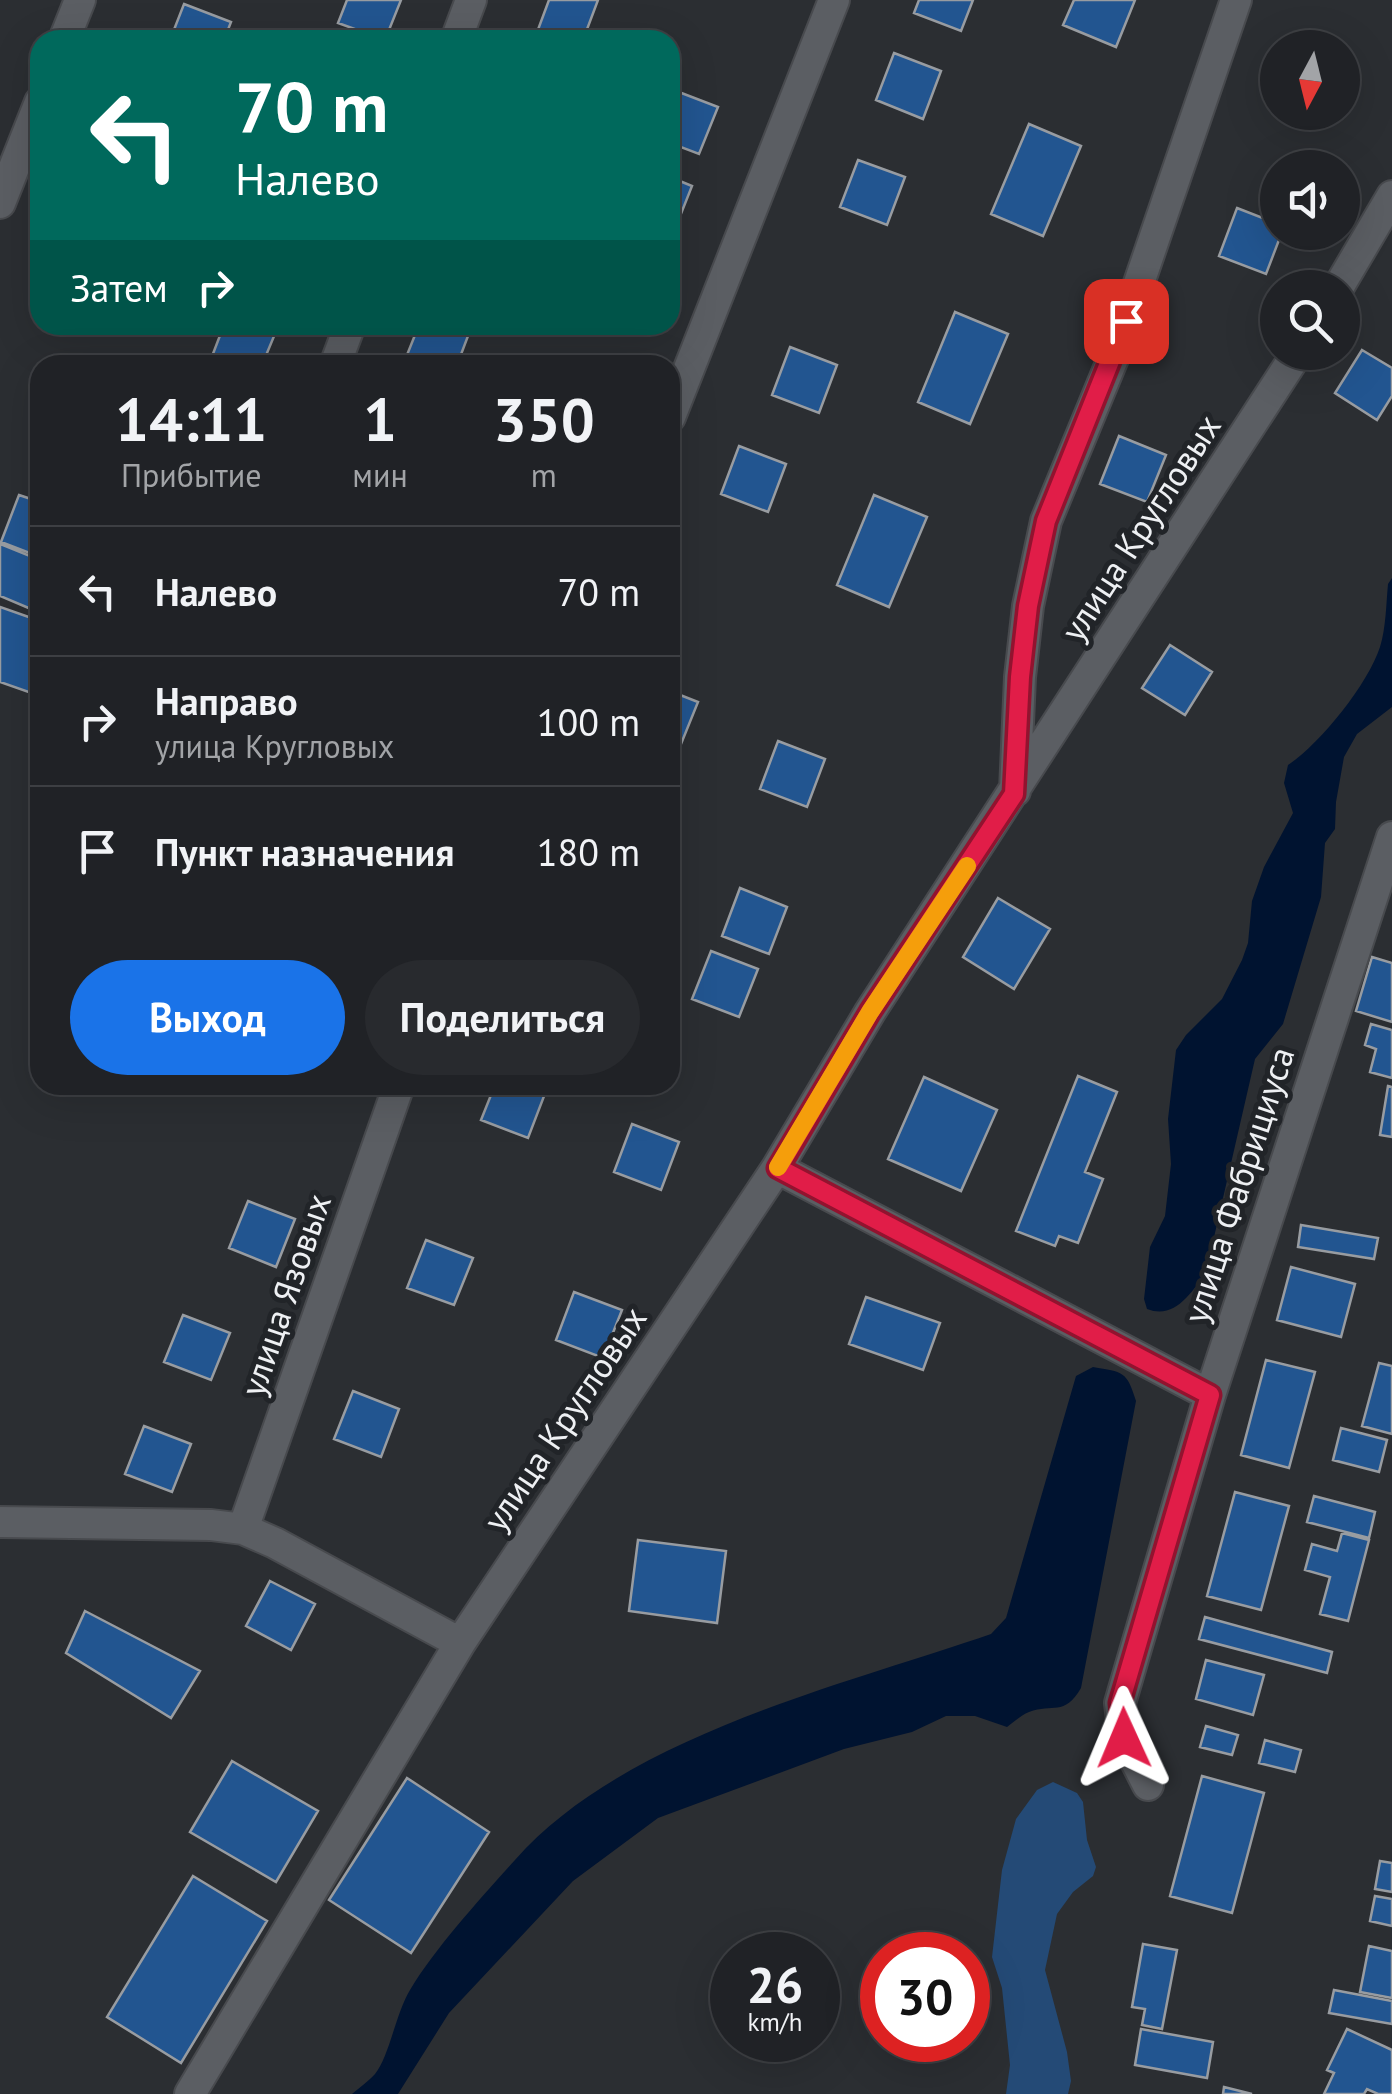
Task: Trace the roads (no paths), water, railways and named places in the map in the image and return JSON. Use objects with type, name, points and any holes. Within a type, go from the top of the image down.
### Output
[{"type":"street","points":[[68,30],[80,0]]},
{"type":"street","points":[[460,30],[472,0]]},
{"type":"street","points":[[680,392],[834,0]]},
{"type":"street","name":"улица Кругловых","points":[[1014,794],[1028,606],[1046,521],[1114,356],[1236,0]]},
{"type":"street","points":[[0,202],[30,127]]},
{"type":"street","points":[[1349,270],[1392,196]]},
{"type":"street","name":"улица Кругловых","points":[[190,2094],[460,1643],[778,1168],[870,1012],[1286,370]]},
{"type":"street","name":"улица Фабрициуса","points":[[1148,1786],[1124,1738],[1120,1703],[1210,1395],[1392,838]]},
{"type":"street","name":"улица Язовых","points":[[243,1529],[395,1095]]},
{"type":"street","points":[[778,1168],[1210,1395]]},
{"type":"street","points":[[0,1522],[211,1525],[243,1529],[460,1643]]}]
